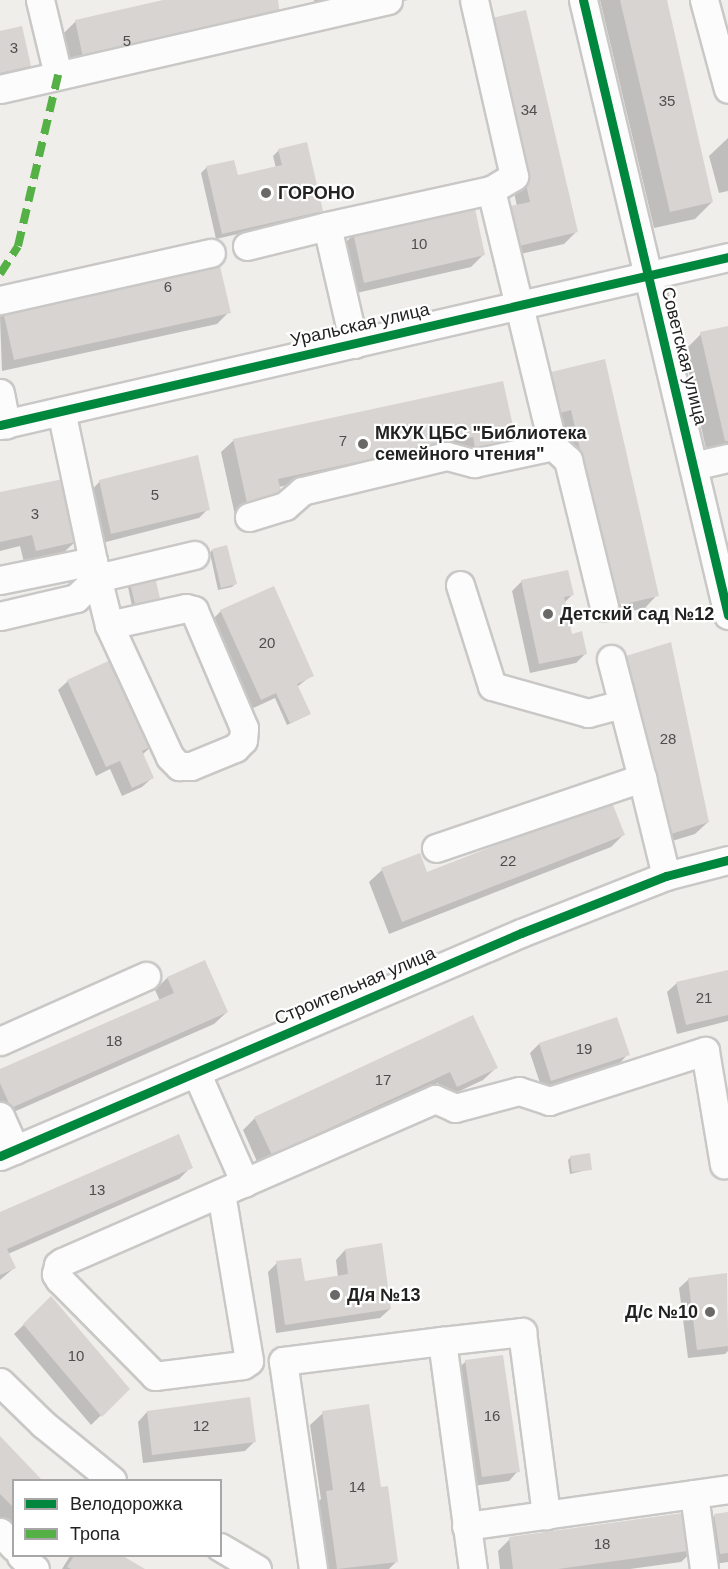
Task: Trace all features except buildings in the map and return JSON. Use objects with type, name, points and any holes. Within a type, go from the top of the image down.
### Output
[{"type":"street","points":[[40,0],[58,75]]},
{"type":"street","points":[[0,88],[388,0]]},
{"type":"street","points":[[247,246],[491,190],[514,176],[474,0]]},
{"type":"street","name":"Советская улица","points":[[583,0],[728,615]]},
{"type":"street","points":[[704,0],[728,89]]},
{"type":"street","points":[[491,190],[553,446],[568,460],[604,607]]},
{"type":"street","points":[[327,226],[354,344]]},
{"type":"street","points":[[0,300],[211,253]]},
{"type":"street","name":"Уральская улица","points":[[3,424],[728,257]]},
{"type":"street","points":[[0,393],[3,424]]},
{"type":"street","points":[[61,411],[109,625],[170,757],[179,766],[191,766],[235,748],[243,740],[244,728],[194,610],[186,608],[109,625]]},
{"type":"street","points":[[249,517],[285,506],[302,491],[447,456],[474,463],[553,446]]},
{"type":"street","points":[[693,466],[728,458]]},
{"type":"street","points":[[0,580],[95,570],[194,555]]},
{"type":"street","points":[[0,616],[76,598],[95,570]]},
{"type":"street","points":[[460,585],[492,686],[588,713],[622,704]]},
{"type":"street","points":[[611,659],[666,876]]},
{"type":"street","points":[[436,848],[642,778]]},
{"type":"street","name":"Строительная улица","points":[[8,1153],[521,933],[666,876],[728,860]]},
{"type":"street","points":[[0,1041],[146,976]]},
{"type":"street","points":[[196,1072],[233,1188],[249,1361],[243,1365],[155,1377],[59,1279],[56,1270],[62,1262],[233,1188],[435,1099],[455,1108],[519,1091],[549,1101],[705,1051],[724,1164]]},
{"type":"street","points":[[0,1116],[8,1153]]},
{"type":"street","points":[[313,1569],[283,1362],[522,1332],[546,1515]]},
{"type":"street","points":[[442,1341],[473,1569]]},
{"type":"street","points":[[0,1382],[103,1478]]},
{"type":"street","points":[[466,1526],[728,1489]]},
{"type":"street","points":[[694,1494],[704,1569]]},
{"type":"street","points":[[0,1532],[12,1545]]},
{"type":"street","points":[[222,1548],[257,1569]]},
{"type":"marked path","points":[[0,274],[18,246],[58,75]]},
{"type":"cycle path","points":[[583,0],[728,615]]},
{"type":"cycle path","points":[[0,425],[728,257]]},
{"type":"cycle path","points":[[0,1156],[521,933],[666,876],[728,860]]},
{"type":"place","name":"ГОРОНО","points":[[266,193]]},
{"type":"place","name":"МКУК ЦБС \"Библиотека семейного чтения\"","points":[[363,444]]},
{"type":"place","name":"Детский сад №12","points":[[548,614]]},
{"type":"place","name":"Д/я №13","points":[[335,1295]]},
{"type":"place","name":"Д/с №10","points":[[710,1312]]}]
